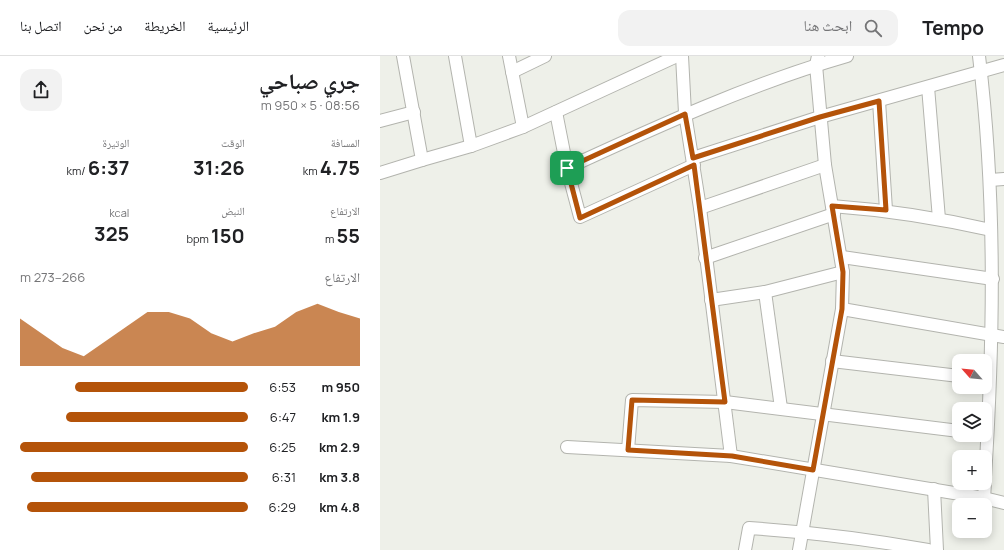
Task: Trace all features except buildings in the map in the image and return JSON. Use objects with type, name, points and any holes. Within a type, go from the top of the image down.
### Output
[{"type":"street","points":[[403,56],[422,160]]},
{"type":"street","points":[[455,56],[471,146]]},
{"type":"street","points":[[509,56],[523,127]]},
{"type":"street","points":[[512,72],[545,56]]},
{"type":"street","points":[[380,173],[471,146],[523,127],[677,56]]},
{"type":"street","points":[[682,56],[685,114],[700,208],[705,258],[732,456]]},
{"type":"street","points":[[567,168],[685,114],[817,60],[847,56]]},
{"type":"street","points":[[979,56],[990,180],[993,279],[998,336],[992,362]]},
{"type":"street","points":[[799,550],[842,309],[842,257],[825,166],[820,117],[817,60]]},
{"type":"street","points":[[556,112],[567,168],[580,218],[693,162],[820,117],[1004,65]]},
{"type":"street","points":[[928,87],[939,219]]},
{"type":"street","points":[[879,101],[886,210]]},
{"type":"street","points":[[380,121],[414,112]]},
{"type":"street","points":[[700,208],[825,166]]},
{"type":"street","points":[[990,180],[1004,179]]},
{"type":"street","points":[[705,258],[833,210],[886,210],[991,230]]},
{"type":"street","points":[[842,257],[993,279]]},
{"type":"street","points":[[711,300],[765,292],[843,272]]},
{"type":"street","points":[[765,292],[781,408]]},
{"type":"street","points":[[842,309],[998,336]]},
{"type":"street","points":[[832,361],[952,375]]},
{"type":"street","points":[[628,450],[632,400],[725,402],[823,413],[952,431]]},
{"type":"street","points":[[567,448],[732,456],[984,498],[985,490]]},
{"type":"street","points":[[934,489],[937,550]]},
{"type":"street","points":[[992,500],[1004,503]]},
{"type":"street","points":[[745,550],[749,528],[802,532],[885,546],[928,550]]},
{"type":"route","points":[[879,101],[886,210],[832,206],[842,257],[842,309],[813,470],[732,456],[628,450],[632,400],[725,402],[694,165],[580,218],[567,168],[685,114],[693,158],[820,117],[879,101]]}]
